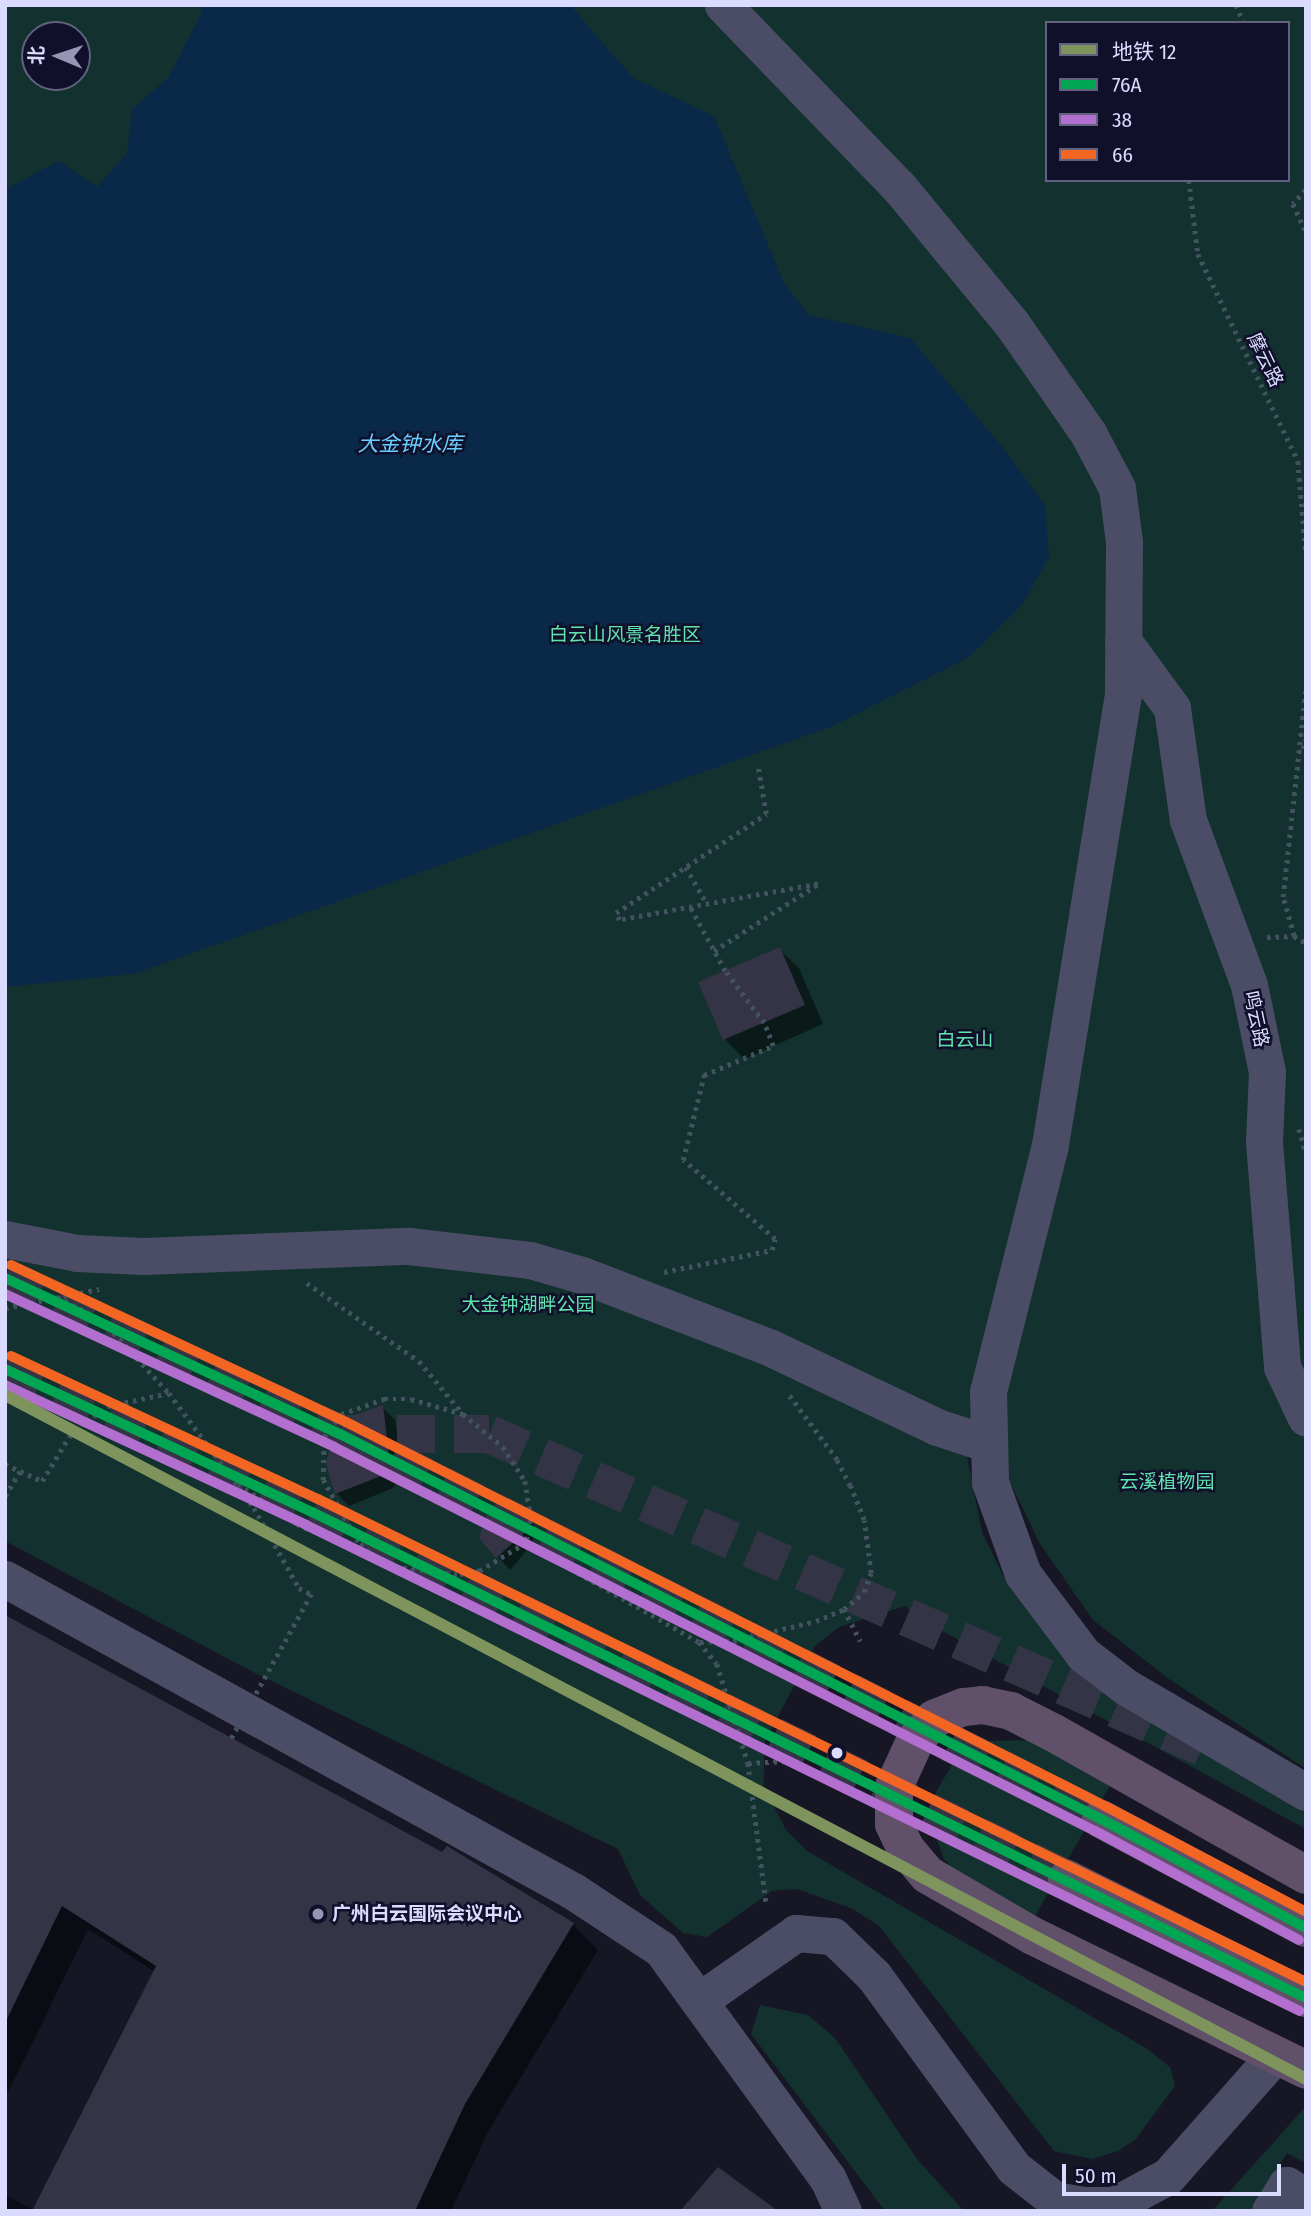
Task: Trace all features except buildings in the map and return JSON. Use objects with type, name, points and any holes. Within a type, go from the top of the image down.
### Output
[{"type":"highway","points":[[1290,2063],[1033,1936],[928,1875],[915,1864],[894,1824],[894,1787],[915,1741],[934,1719],[963,1707],[983,1705],[1011,1711],[1052,1732],[1306,1875]]},
{"type":"highway","points":[[1101,1819],[1306,1928]]},
{"type":"highway","points":[[1066,1879],[1306,1998]]},
{"type":"street","points":[[723,5],[898,187],[1012,324],[1088,433],[1117,488],[1124,542],[1124,694],[1099,860],[1050,1145],[988,1392],[990,1482],[1023,1574],[1083,1654],[1126,1687],[1306,1792]]},
{"type":"street","name":"鸣云路","points":[[1123,641],[1172,708],[1188,820],[1249,985],[1267,1072],[1264,1142],[1282,1367],[1306,1418]]},
{"type":"street","points":[[5,1239],[77,1253],[143,1256],[409,1246],[530,1260],[650,1301],[771,1348],[937,1427],[989,1444]]},
{"type":"street","points":[[5,1579],[573,1891],[661,1949],[700,2000],[742,2066],[828,2179],[843,2211]]},
{"type":"street","points":[[700,2000],[796,1933],[833,1936],[874,1976],[1014,2168],[1055,2200],[1084,2206],[1114,2205],[1168,2176],[1290,2063]]},
{"type":"street","points":[[1270,2211],[1286,2185],[1306,2196]]},
{"type":"path","points":[[1236,5],[1243,21]]},
{"type":"path","name":"摩云路","points":[[1189,182],[1198,254],[1298,461],[1306,554]]},
{"type":"path","points":[[1306,190],[1293,204],[1306,232]]},
{"type":"path","points":[[1306,685],[1300,763],[1283,897],[1294,936],[1306,943]]},
{"type":"path","points":[[1300,763],[1306,739]]},
{"type":"path","points":[[714,951],[818,884],[619,920],[617,913],[766,814],[758,766]]},
{"type":"path","points":[[685,867],[706,904]]},
{"type":"path","points":[[650,1301],[666,1268],[772,1250],[775,1239],[683,1160],[704,1075],[773,1046],[764,1023],[714,951],[690,906]]},
{"type":"path","points":[[234,1480],[297,1524],[375,1558],[417,1572],[457,1575],[480,1571],[526,1543],[531,1520],[525,1481],[503,1447],[463,1415],[419,1361],[300,1279]]},
{"type":"path","points":[[57,1297],[102,1320],[169,1393],[234,1480],[299,1588],[311,1594],[231,1738]]},
{"type":"path","points":[[699,1642],[760,1635],[844,1609],[864,1592],[872,1573],[864,1520],[837,1460],[784,1389]]},
{"type":"path","points":[[5,1464],[41,1481],[69,1437],[86,1421],[108,1406],[169,1393]]},
{"type":"path","points":[[375,1558],[341,1517],[324,1480],[324,1437],[333,1422],[341,1414],[384,1399],[411,1399],[463,1415]]},
{"type":"path","points":[[5,1496],[20,1471]]},
{"type":"path","points":[[526,1543],[699,1642],[717,1664],[729,1693],[748,1763],[766,1902]]},
{"type":"path","points":[[844,1609],[860,1641]]},
{"type":"path","points":[[748,1763],[789,1761]]},
{"type":"green space","name":"白云山风景名胜区","points":[[5,5],[1306,5],[1306,1769],[1169,1679],[1093,1620],[1040,1544],[1008,1478],[966,1451],[982,1532],[1004,1577],[1064,1659],[1306,1808],[1306,1829],[922,1620],[905,1606],[839,1627],[815,1646],[765,1741],[763,1798],[769,1797],[786,1830],[807,1851],[1146,2048],[1170,2067],[1175,2086],[1135,2140],[1118,2151],[1092,2159],[1054,2151],[879,1926],[853,1909],[797,1889],[772,1891],[707,1937],[683,1933],[640,1895],[618,1849],[253,1672],[5,1541]]},
{"type":"green space","points":[[1031,1740],[1110,1786],[1034,1918],[964,1881],[944,1859],[932,1827],[936,1792],[954,1761],[986,1741]]},
{"type":"green space","points":[[760,2005],[808,2015],[835,2038],[917,2159],[964,2211],[885,2211],[751,2034]]},
{"type":"green space","points":[[1306,2106],[1306,2163],[1287,2153],[1250,2211],[1212,2211]]},
{"type":"water","name":"大金钟水库","points":[[201,5],[570,5],[633,78],[714,116],[785,285],[809,315],[910,338],[1005,450],[1045,506],[1049,557],[1022,605],[969,657],[833,726],[133,974],[5,987],[5,189],[59,161],[97,187],[127,153],[132,109],[168,78],[202,12]]},
{"type":"tunnel","points":[[5,1278],[340,1434],[1101,1819]]},
{"type":"tunnel","points":[[5,1369],[312,1512],[1067,1879]]},
{"type":"tunnel","points":[[340,1434],[489,1434],[1214,1752]]},
{"type":"metro line","name":"12","points":[[5,1395],[1306,2079]]},
{"type":"transit line","name":"66","points":[[11,1265],[346,1422],[1107,1807],[1306,1912]]},
{"type":"transit line","name":"76A","points":[[5,1278],[340,1434],[1101,1819],[1306,1928]]},
{"type":"transit line","name":"38","points":[[5,1294],[334,1447],[1095,1831],[1299,1940]]},
{"type":"transit line","name":"66","points":[[11,1356],[318,1499],[1306,1982]]},
{"type":"transit line","name":"76A","points":[[5,1369],[312,1512],[1306,1998]]},
{"type":"transit line","name":"38","points":[[5,1385],[306,1525],[1300,2011]]},
{"type":"place","name":"广州白云国际会议中心","points":[[318,1914]]},
{"type":"park label","name":"白云山","points":[[965,1040]]},
{"type":"park label","name":"大金钟湖畔公园","points":[[528,1305]]},
{"type":"park label","name":"云溪植物园","points":[[1167,1482]]}]
